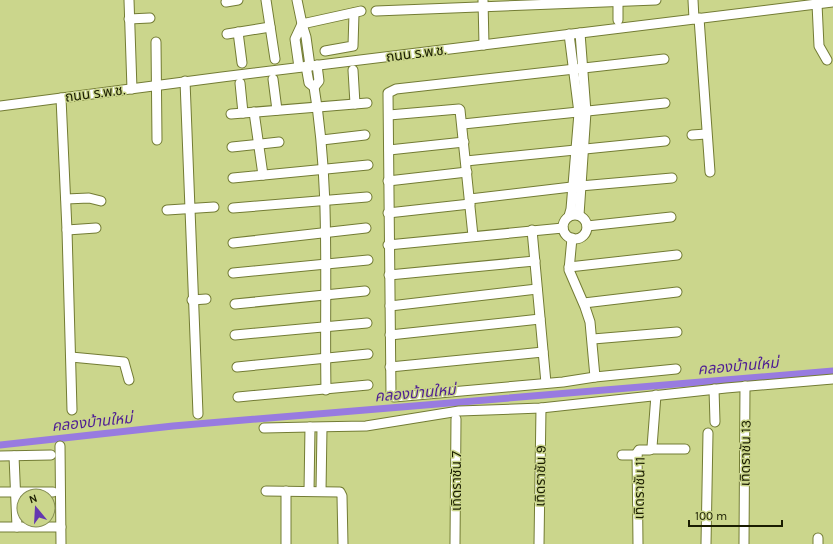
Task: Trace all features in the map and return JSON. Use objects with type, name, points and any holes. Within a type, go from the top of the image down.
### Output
[{"type":"street","points":[[129,0],[132,88]]},
{"type":"street","points":[[226,2],[238,0]]},
{"type":"street","points":[[266,0],[275,59]]},
{"type":"street","points":[[297,0],[302,24],[295,39],[308,66],[309,83],[314,87],[322,140],[327,295],[325,358],[326,390]]},
{"type":"street","points":[[376,11],[483,3],[656,0]]},
{"type":"street","points":[[693,0],[710,172]]},
{"type":"street","points":[[618,1],[618,20]]},
{"type":"street","name":"ถนน ร.พ.ช.","points":[[0,106],[185,81],[833,2]]},
{"type":"street","points":[[483,3],[484,45]]},
{"type":"street","points":[[817,4],[819,46],[827,60]]},
{"type":"street","points":[[302,24],[358,12],[353,46],[325,52]]},
{"type":"street","points":[[129,19],[150,18]]},
{"type":"street","points":[[227,34],[270,27]]},
{"type":"street","points":[[238,32],[242,63]]},
{"type":"street","points":[[579,215],[577,186],[582,112],[578,69],[580,33]]},
{"type":"street","points":[[569,34],[578,69]]},
{"type":"street","points":[[156,42],[157,140]]},
{"type":"street","points":[[664,59],[391,90],[388,93],[388,245],[391,394],[394,397],[676,369]]},
{"type":"street","points":[[354,70],[355,104]]},
{"type":"street","points":[[273,80],[277,110]]},
{"type":"street","points":[[185,81],[192,300],[198,414]]},
{"type":"street","points":[[240,83],[243,113]]},
{"type":"street","points":[[61,98],[66,199],[72,410]]},
{"type":"street","points":[[231,114],[367,103]]},
{"type":"street","points":[[463,124],[665,103]]},
{"type":"street","points":[[388,115],[459,109],[462,115],[463,124],[473,236]]},
{"type":"street","points":[[254,112],[263,175]]},
{"type":"street","points":[[322,140],[365,134]]},
{"type":"street","points":[[692,135],[706,134]]},
{"type":"street","points":[[466,161],[664,141]]},
{"type":"street","points":[[232,147],[258,143],[279,142]]},
{"type":"street","points":[[388,150],[464,142]]},
{"type":"street","points":[[233,178],[324,168],[368,165]]},
{"type":"street","points":[[388,181],[467,172]]},
{"type":"street","points":[[388,213],[577,186],[672,178]]},
{"type":"street","points":[[569,216],[579,215],[585,219],[587,226],[582,236],[572,238],[566,235],[563,228],[563,222],[569,216],[577,186]]},
{"type":"street","points":[[233,208],[367,197]]},
{"type":"street","points":[[66,199],[89,198],[102,201]]},
{"type":"street","points":[[167,210],[214,207]]},
{"type":"street","points":[[587,226],[671,217]]},
{"type":"street","points":[[67,230],[96,228]]},
{"type":"street","points":[[233,243],[366,228]]},
{"type":"street","points":[[388,245],[563,228]]},
{"type":"street","points":[[532,230],[546,383]]},
{"type":"street","points":[[572,238],[569,266],[572,281],[584,303],[590,322],[593,339],[595,377]]},
{"type":"street","points":[[569,266],[677,255]]},
{"type":"street","points":[[233,273],[368,260]]},
{"type":"street","points":[[389,275],[535,261]]},
{"type":"street","points":[[390,306],[537,289]]},
{"type":"street","points":[[235,304],[365,290]]},
{"type":"street","points":[[584,303],[677,292]]},
{"type":"street","points":[[192,300],[206,300]]},
{"type":"street","points":[[390,335],[540,319]]},
{"type":"street","points":[[235,335],[367,323]]},
{"type":"street","points":[[593,339],[677,332]]},
{"type":"street","points":[[390,367],[543,352]]},
{"type":"street","points":[[237,367],[368,354]]},
{"type":"street","points":[[71,357],[124,362],[129,380]]},
{"type":"street","points":[[264,428],[366,426],[459,411],[541,408],[714,389],[833,379]]},
{"type":"street","points":[[238,397],[368,385]]},
{"type":"street","name":"เทิดราชัน 13","points":[[744,544],[745,386]]},
{"type":"street","points":[[714,389],[715,422]]},
{"type":"street","name":"เทิดราชัน 11","points":[[638,544],[637,455],[640,450],[652,449],[656,395]]},
{"type":"street","name":"เทิดราชัน 9","points":[[540,544],[541,408]]},
{"type":"street","name":"เทิดราชัน 7","points":[[455,544],[456,419]]},
{"type":"street","points":[[309,491],[310,428]]},
{"type":"street","points":[[321,491],[322,428]]},
{"type":"street","points":[[706,544],[708,433]]},
{"type":"street","points":[[60,446],[61,544]]},
{"type":"street","points":[[652,449],[686,450]]},
{"type":"street","points":[[0,456],[51,455]]},
{"type":"street","points":[[622,455],[637,455]]},
{"type":"street","points":[[0,492],[16,492],[14,456]]},
{"type":"street","points":[[266,491],[336,491],[342,496],[342,544]]},
{"type":"street","points":[[286,491],[286,544]]},
{"type":"street","points":[[0,527],[16,527]]},
{"type":"waterway","name":"คลองบ้านใหม่","points":[[0,445],[173,426],[833,371]]}]
